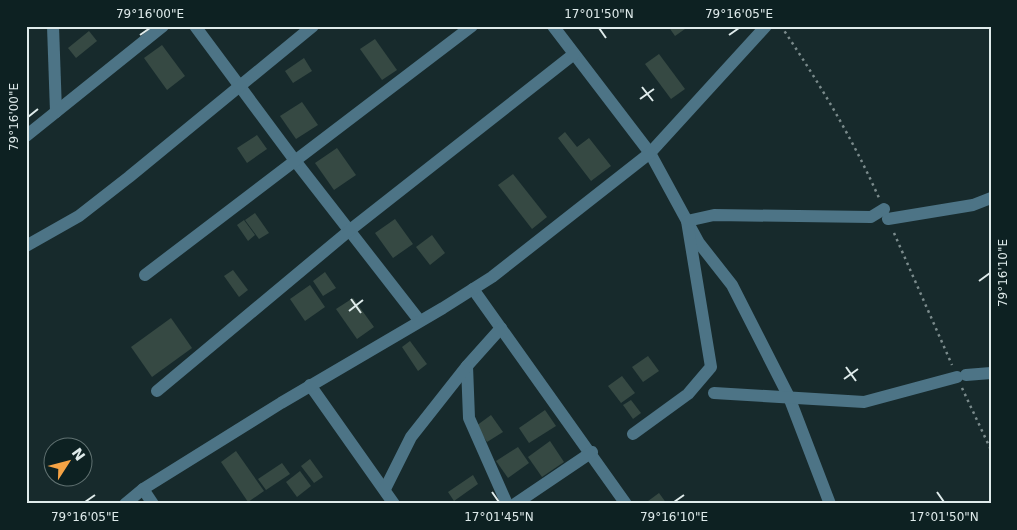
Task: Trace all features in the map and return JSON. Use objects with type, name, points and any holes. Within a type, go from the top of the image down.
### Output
[{"type":"street","points":[[52,26],[56,112]]},
{"type":"street","points":[[26,136],[163,26]]},
{"type":"street","points":[[195,26],[238,86],[419,320]]},
{"type":"street","points":[[26,246],[79,216],[313,26]]},
{"type":"street","points":[[144,275],[296,162],[472,26]]},
{"type":"street","points":[[553,26],[650,153],[699,243],[732,285],[789,397],[830,504]]},
{"type":"street","points":[[125,504],[143,489],[310,385],[492,276],[650,153],[766,26]]},
{"type":"street","points":[[157,391],[350,230],[574,54]]},
{"type":"street","points":[[687,221],[714,215],[871,217],[973,205],[991,198]]},
{"type":"street","points":[[633,434],[688,394],[712,367],[687,221]]},
{"type":"street","points":[[473,289],[592,452],[626,504]]},
{"type":"street","points":[[385,489],[411,436],[467,366],[501,328]]},
{"type":"street","points":[[467,366],[469,418],[506,504]]},
{"type":"street","points":[[714,393],[864,402],[962,376],[991,373]]},
{"type":"street","points":[[310,385],[394,504]]},
{"type":"street","points":[[516,504],[592,452]]},
{"type":"street","points":[[143,489],[154,504]]},
{"type":"path","points":[[962,376],[991,450]]},
{"type":"building","points":[[668,26],[683,26],[685,29],[675,36]]},
{"type":"building","points":[[89,31],[97,41],[76,58],[68,48]]},
{"type":"building","points":[[375,39],[397,70],[382,80],[360,49]]},
{"type":"building","points":[[162,45],[185,76],[167,90],[144,58]]},
{"type":"building","points":[[659,54],[685,89],[671,99],[645,64]]},
{"type":"building","points":[[304,58],[312,71],[293,83],[285,71]]},
{"type":"building","points":[[302,102],[318,125],[296,139],[280,116]]},
{"type":"building","points":[[565,132],[577,147],[589,138],[611,166],[591,181],[558,138]]},
{"type":"building","points":[[257,135],[267,149],[247,163],[237,148]]},
{"type":"building","points":[[337,148],[356,175],[334,190],[315,163]]},
{"type":"building","points":[[513,174],[547,217],[532,229],[498,185]]},
{"type":"building","points":[[255,213],[269,233],[259,239],[245,220]]},
{"type":"building","points":[[395,219],[413,244],[393,258],[375,233]]},
{"type":"building","points":[[244,220],[255,235],[248,241],[237,225]]},
{"type":"building","points":[[432,235],[445,253],[430,265],[416,247]]},
{"type":"building","points":[[233,270],[248,290],[239,297],[224,276]]},
{"type":"building","points":[[325,272],[336,288],[323,296],[313,281]]},
{"type":"building","points":[[310,285],[325,307],[305,321],[290,299]]},
{"type":"building","points":[[353,298],[374,327],[357,339],[336,309]]},
{"type":"building","points":[[171,318],[192,348],[152,377],[131,347]]},
{"type":"building","points":[[410,341],[427,364],[418,371],[402,347]]},
{"type":"building","points":[[648,356],[659,371],[643,382],[632,367]]},
{"type":"building","points":[[622,376],[635,393],[621,403],[608,386]]},
{"type":"building","points":[[631,400],[641,413],[633,419],[623,405]]},
{"type":"building","points":[[545,410],[556,426],[529,443],[519,428]]},
{"type":"building","points":[[491,415],[503,432],[487,442],[476,426]]},
{"type":"building","points":[[550,441],[564,462],[542,477],[528,457]]},
{"type":"building","points":[[518,447],[529,463],[508,478],[496,461]]},
{"type":"building","points":[[236,451],[264,491],[248,502],[221,462]]},
{"type":"building","points":[[310,459],[323,477],[314,483],[301,466]]},
{"type":"building","points":[[282,463],[290,474],[266,490],[258,479]]},
{"type":"building","points":[[300,471],[311,486],[297,497],[286,482]]},
{"type":"building","points":[[473,475],[478,484],[454,501],[448,492]]},
{"type":"building","points":[[659,493],[667,504],[644,504]]}]
